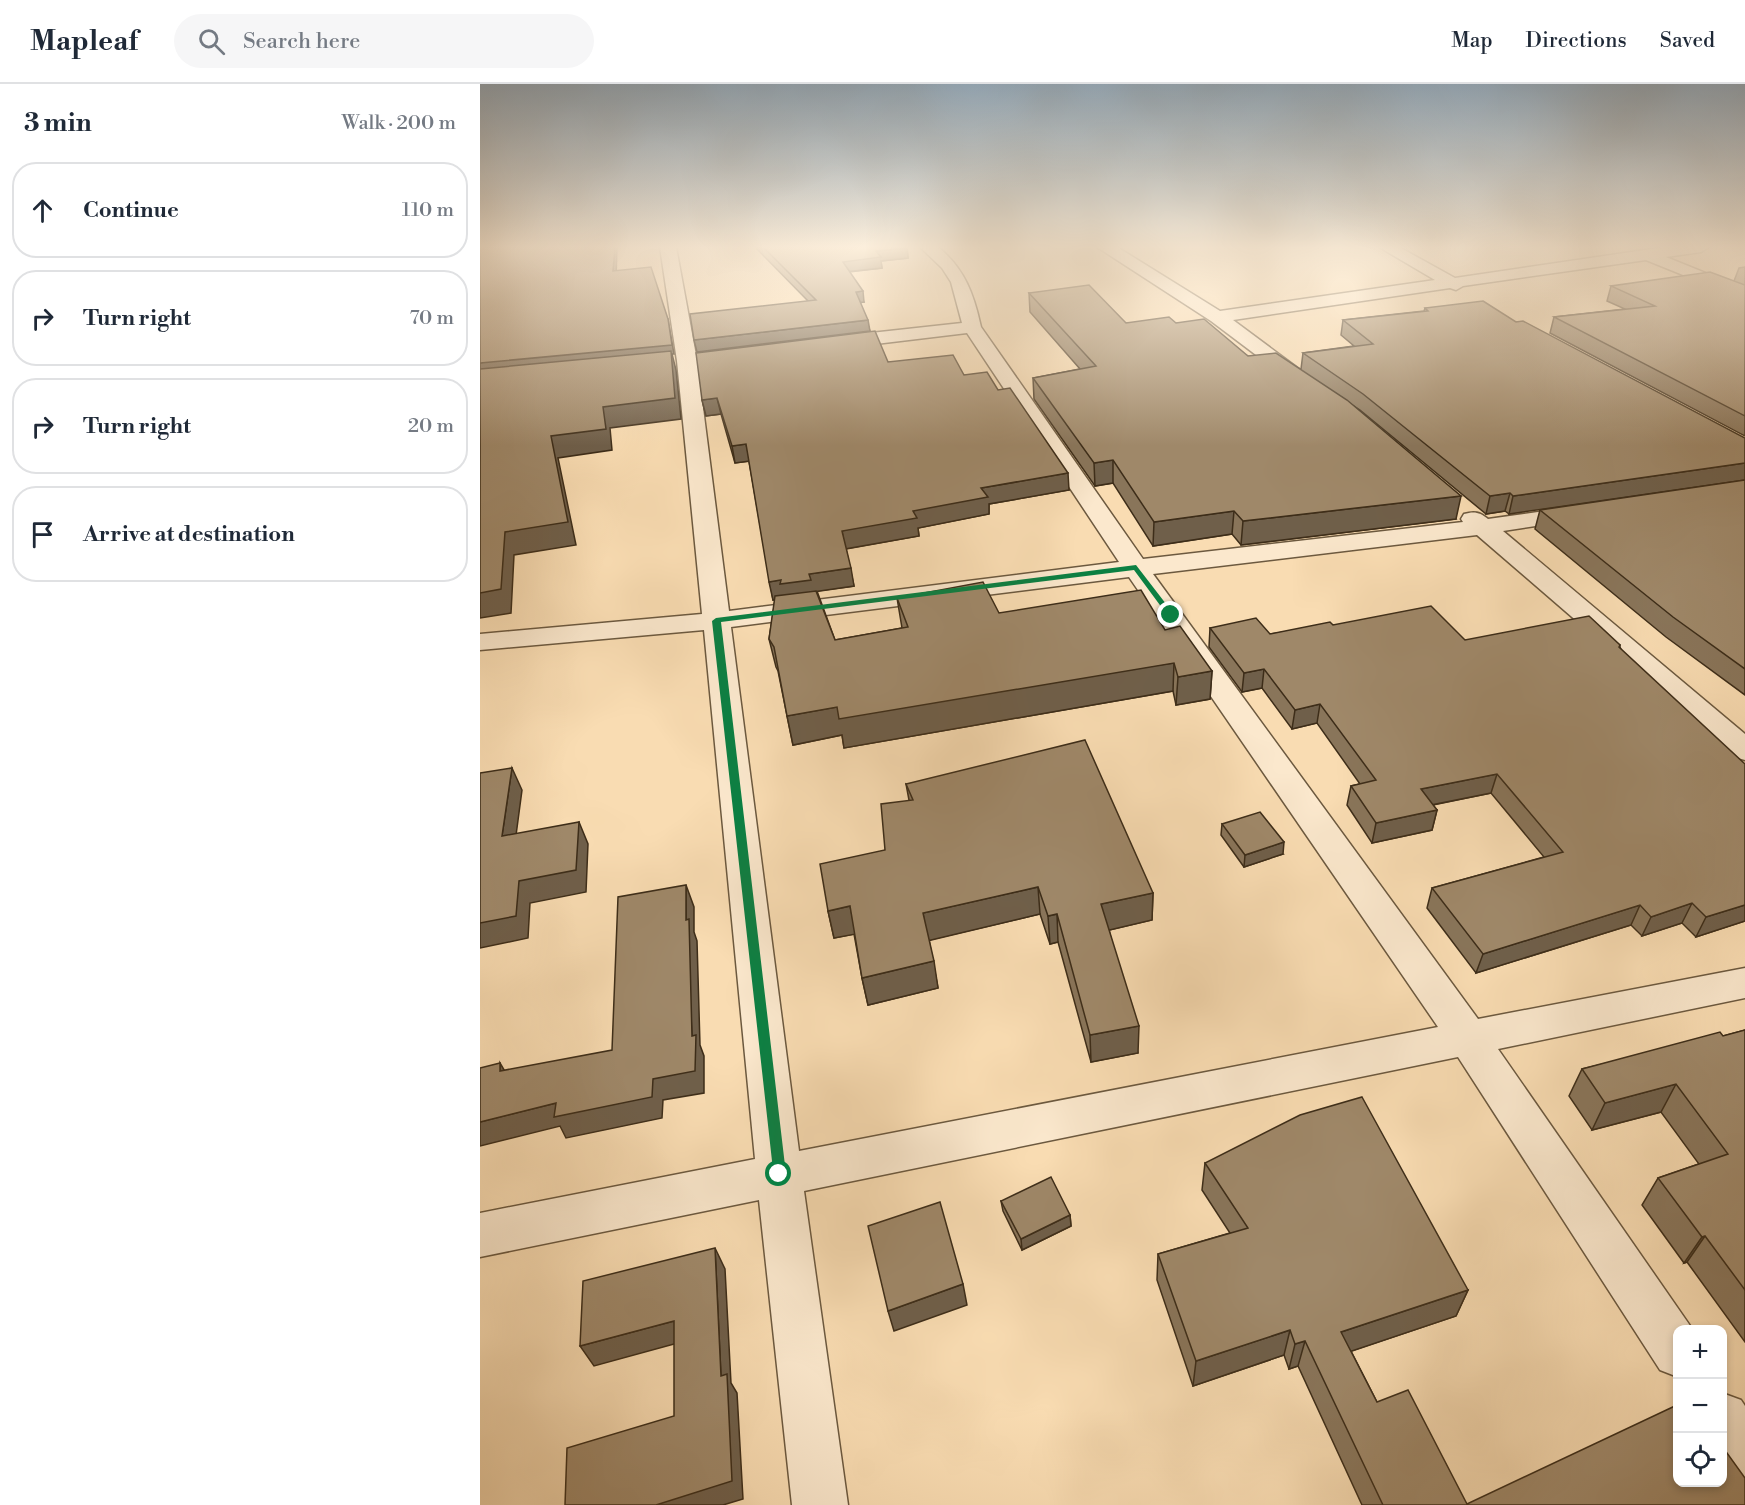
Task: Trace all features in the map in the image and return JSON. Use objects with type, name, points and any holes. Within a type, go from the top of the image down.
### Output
[{"type":"street","points":[[679,313],[687,361],[779,1174],[820,1505]]},
{"type":"street","points":[[970,313],[972,327],[1136,568],[1468,1038],[1673,1346]]},
{"type":"street","points":[[1211,313],[1264,355],[1313,388]]},
{"type":"street","points":[[1217,317],[1242,313]]},
{"type":"street","points":[[815,345],[972,327]]},
{"type":"street","points":[[1456,505],[1745,750]]},
{"type":"street","points":[[480,642],[716,621],[1482,527],[1608,509]]},
{"type":"street","points":[[480,1235],[1745,983]]},
{"type":"street","points":[[1727,1426],[1745,1452]]},
{"type":"building","points":[[480,313],[666,313],[668,319],[672,345],[480,363]]},
{"type":"building","points":[[865,313],[868,320],[694,340],[690,314]]},
{"type":"building","points":[[1048,313],[1117,313],[1126,323],[1169,317],[1176,323],[1204,319],[1248,356],[1276,353],[1347,400],[1461,496],[1243,521],[1234,511],[1154,522],[1113,460],[1094,463],[1033,378],[1096,366]]},
{"type":"building","points":[[1406,313],[1502,313],[1516,322],[1523,321],[1745,438],[1745,463],[1513,496],[1510,493],[1490,496],[1363,394],[1303,353],[1373,344],[1343,320]]},
{"type":"building","points":[[1588,313],[1745,313],[1745,416],[1554,317]]},
{"type":"building","points":[[875,331],[888,362],[953,355],[964,375],[987,372],[998,390],[1010,388],[1068,473],[981,488],[988,497],[913,511],[917,518],[842,531],[851,568],[809,574],[811,580],[780,584],[781,580],[769,582],[746,444],[732,446],[717,398],[702,400],[696,353]]},
{"type":"building","points":[[671,351],[675,398],[603,407],[606,429],[551,436],[568,522],[505,532],[501,589],[480,593],[480,369]]},
{"type":"building","points":[[1745,480],[1745,669],[1673,617],[1540,510]]},
{"type":"building","points":[[983,582],[999,613],[1141,590],[1165,630],[1180,626],[1212,671],[1178,677],[1174,663],[839,719],[837,707],[787,716],[774,647],[769,639],[775,596],[816,591],[835,640],[908,627],[897,598]]},
{"type":"building","points":[[1431,606],[1465,640],[1589,616],[1620,645],[1619,647],[1745,764],[1745,905],[1706,917],[1692,903],[1651,917],[1640,905],[1483,954],[1432,888],[1563,852],[1497,774],[1421,789],[1437,810],[1376,823],[1351,786],[1376,780],[1320,704],[1295,710],[1264,669],[1244,673],[1210,628],[1256,618],[1270,634],[1330,622],[1333,625]]},
{"type":"building","points":[[1085,740],[1153,893],[1101,904],[1139,1026],[1090,1035],[1057,914],[1048,916],[1038,887],[923,913],[934,961],[862,978],[850,906],[828,911],[820,864],[885,850],[881,804],[913,800],[906,784]]},
{"type":"building","points":[[512,768],[502,836],[579,822],[576,870],[519,881],[516,916],[480,923],[480,773]]},
{"type":"building","points":[[1260,812],[1284,842],[1245,855],[1222,824]]},
{"type":"building","points":[[686,885],[692,1036],[696,1035],[695,1071],[653,1079],[652,1097],[554,1117],[556,1103],[480,1122],[480,1068],[500,1063],[500,1071],[612,1050],[618,897]]},
{"type":"building","points":[[1745,1030],[1745,1290],[1658,1178],[1728,1154],[1676,1084],[1605,1103],[1582,1069],[1720,1032],[1723,1036]]},
{"type":"building","points":[[1362,1097],[1468,1290],[1341,1332],[1377,1402],[1408,1390],[1467,1504],[1673,1407],[1673,1487],[1727,1487],[1727,1453],[1745,1478],[1745,1505],[1383,1505],[1305,1341],[1295,1344],[1290,1330],[1196,1361],[1158,1254],[1248,1228],[1205,1163],[1300,1115]]},
{"type":"building","points":[[1051,1177],[1070,1215],[1021,1239],[1001,1201]]},
{"type":"building","points":[[940,1202],[963,1284],[888,1311],[868,1226]]},
{"type":"building","points":[[715,1248],[721,1376],[727,1374],[732,1481],[656,1505],[565,1505],[567,1448],[674,1416],[674,1321],[580,1346],[583,1281]]},
{"type":"route","points":[[779,1174],[716,621],[1136,568],[1171,615]]}]
